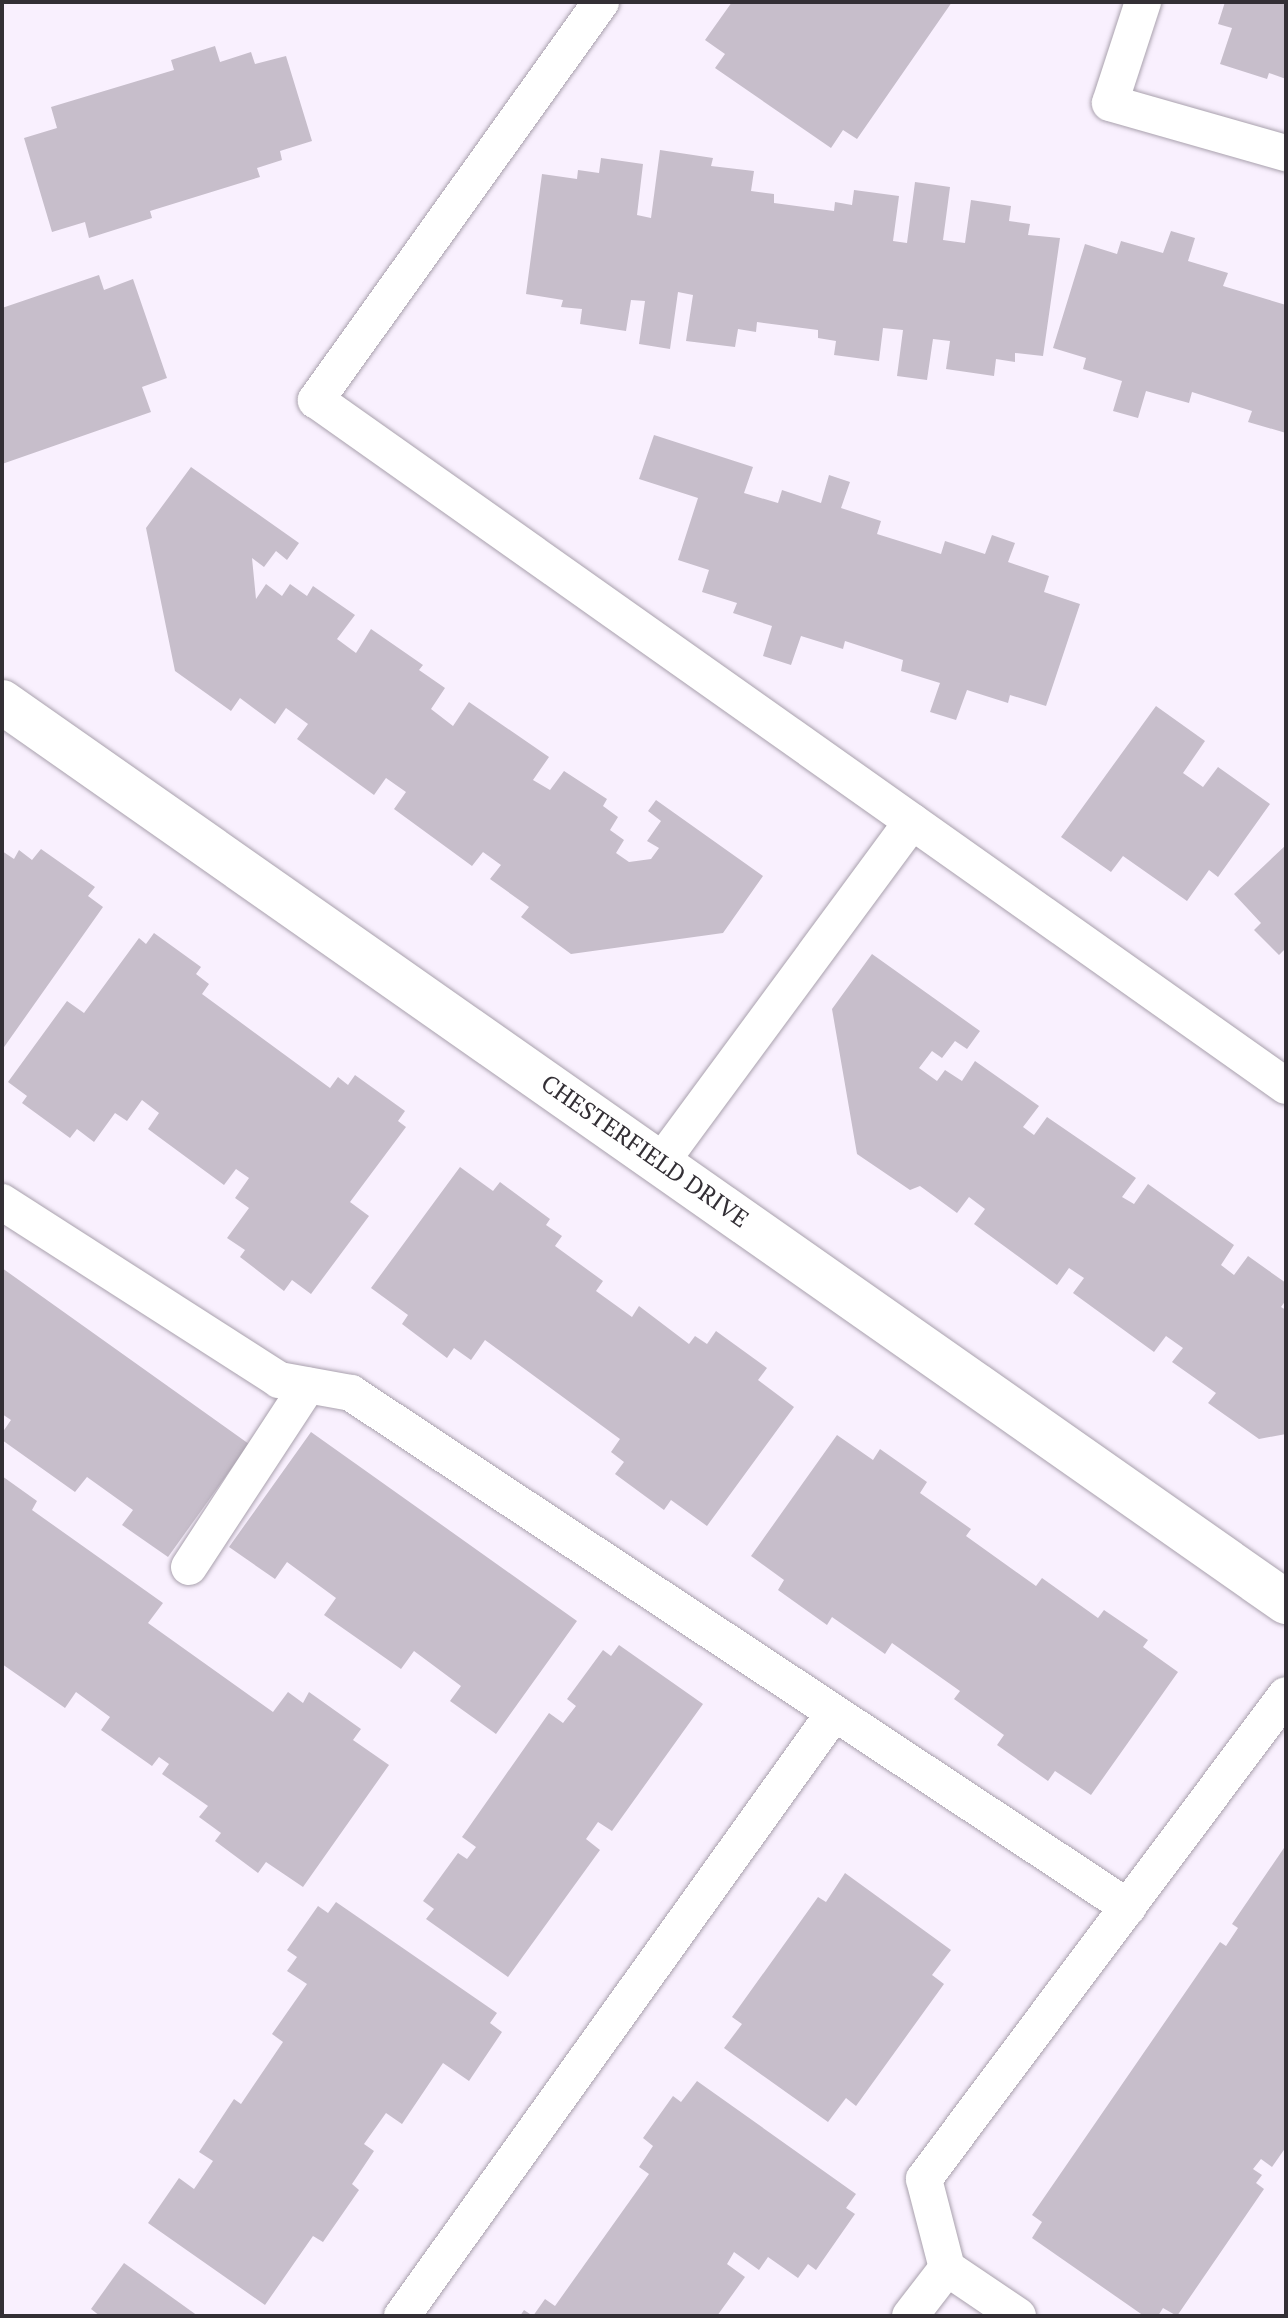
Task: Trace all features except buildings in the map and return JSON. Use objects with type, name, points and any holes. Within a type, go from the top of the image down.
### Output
[{"type":"street","name":"CHESTERFIELD DRIVE","points":[[2,702],[1286,1602]]},
{"type":"lane","points":[[601,2],[316,400],[1286,1086]]},
{"type":"lane","points":[[1143,2],[1110,103],[1286,153]]},
{"type":"lane","points":[[661,1162],[912,821]]},
{"type":"lane","points":[[2,1202],[279,1380],[351,1393],[1128,1907]]},
{"type":"lane","points":[[189,1567],[308,1385]]},
{"type":"lane","points":[[1018,2316],[947,2268],[924,2179],[1286,1695]]},
{"type":"lane","points":[[402,2316],[834,1713]]},
{"type":"lane","points":[[910,2316],[947,2268]]}]
